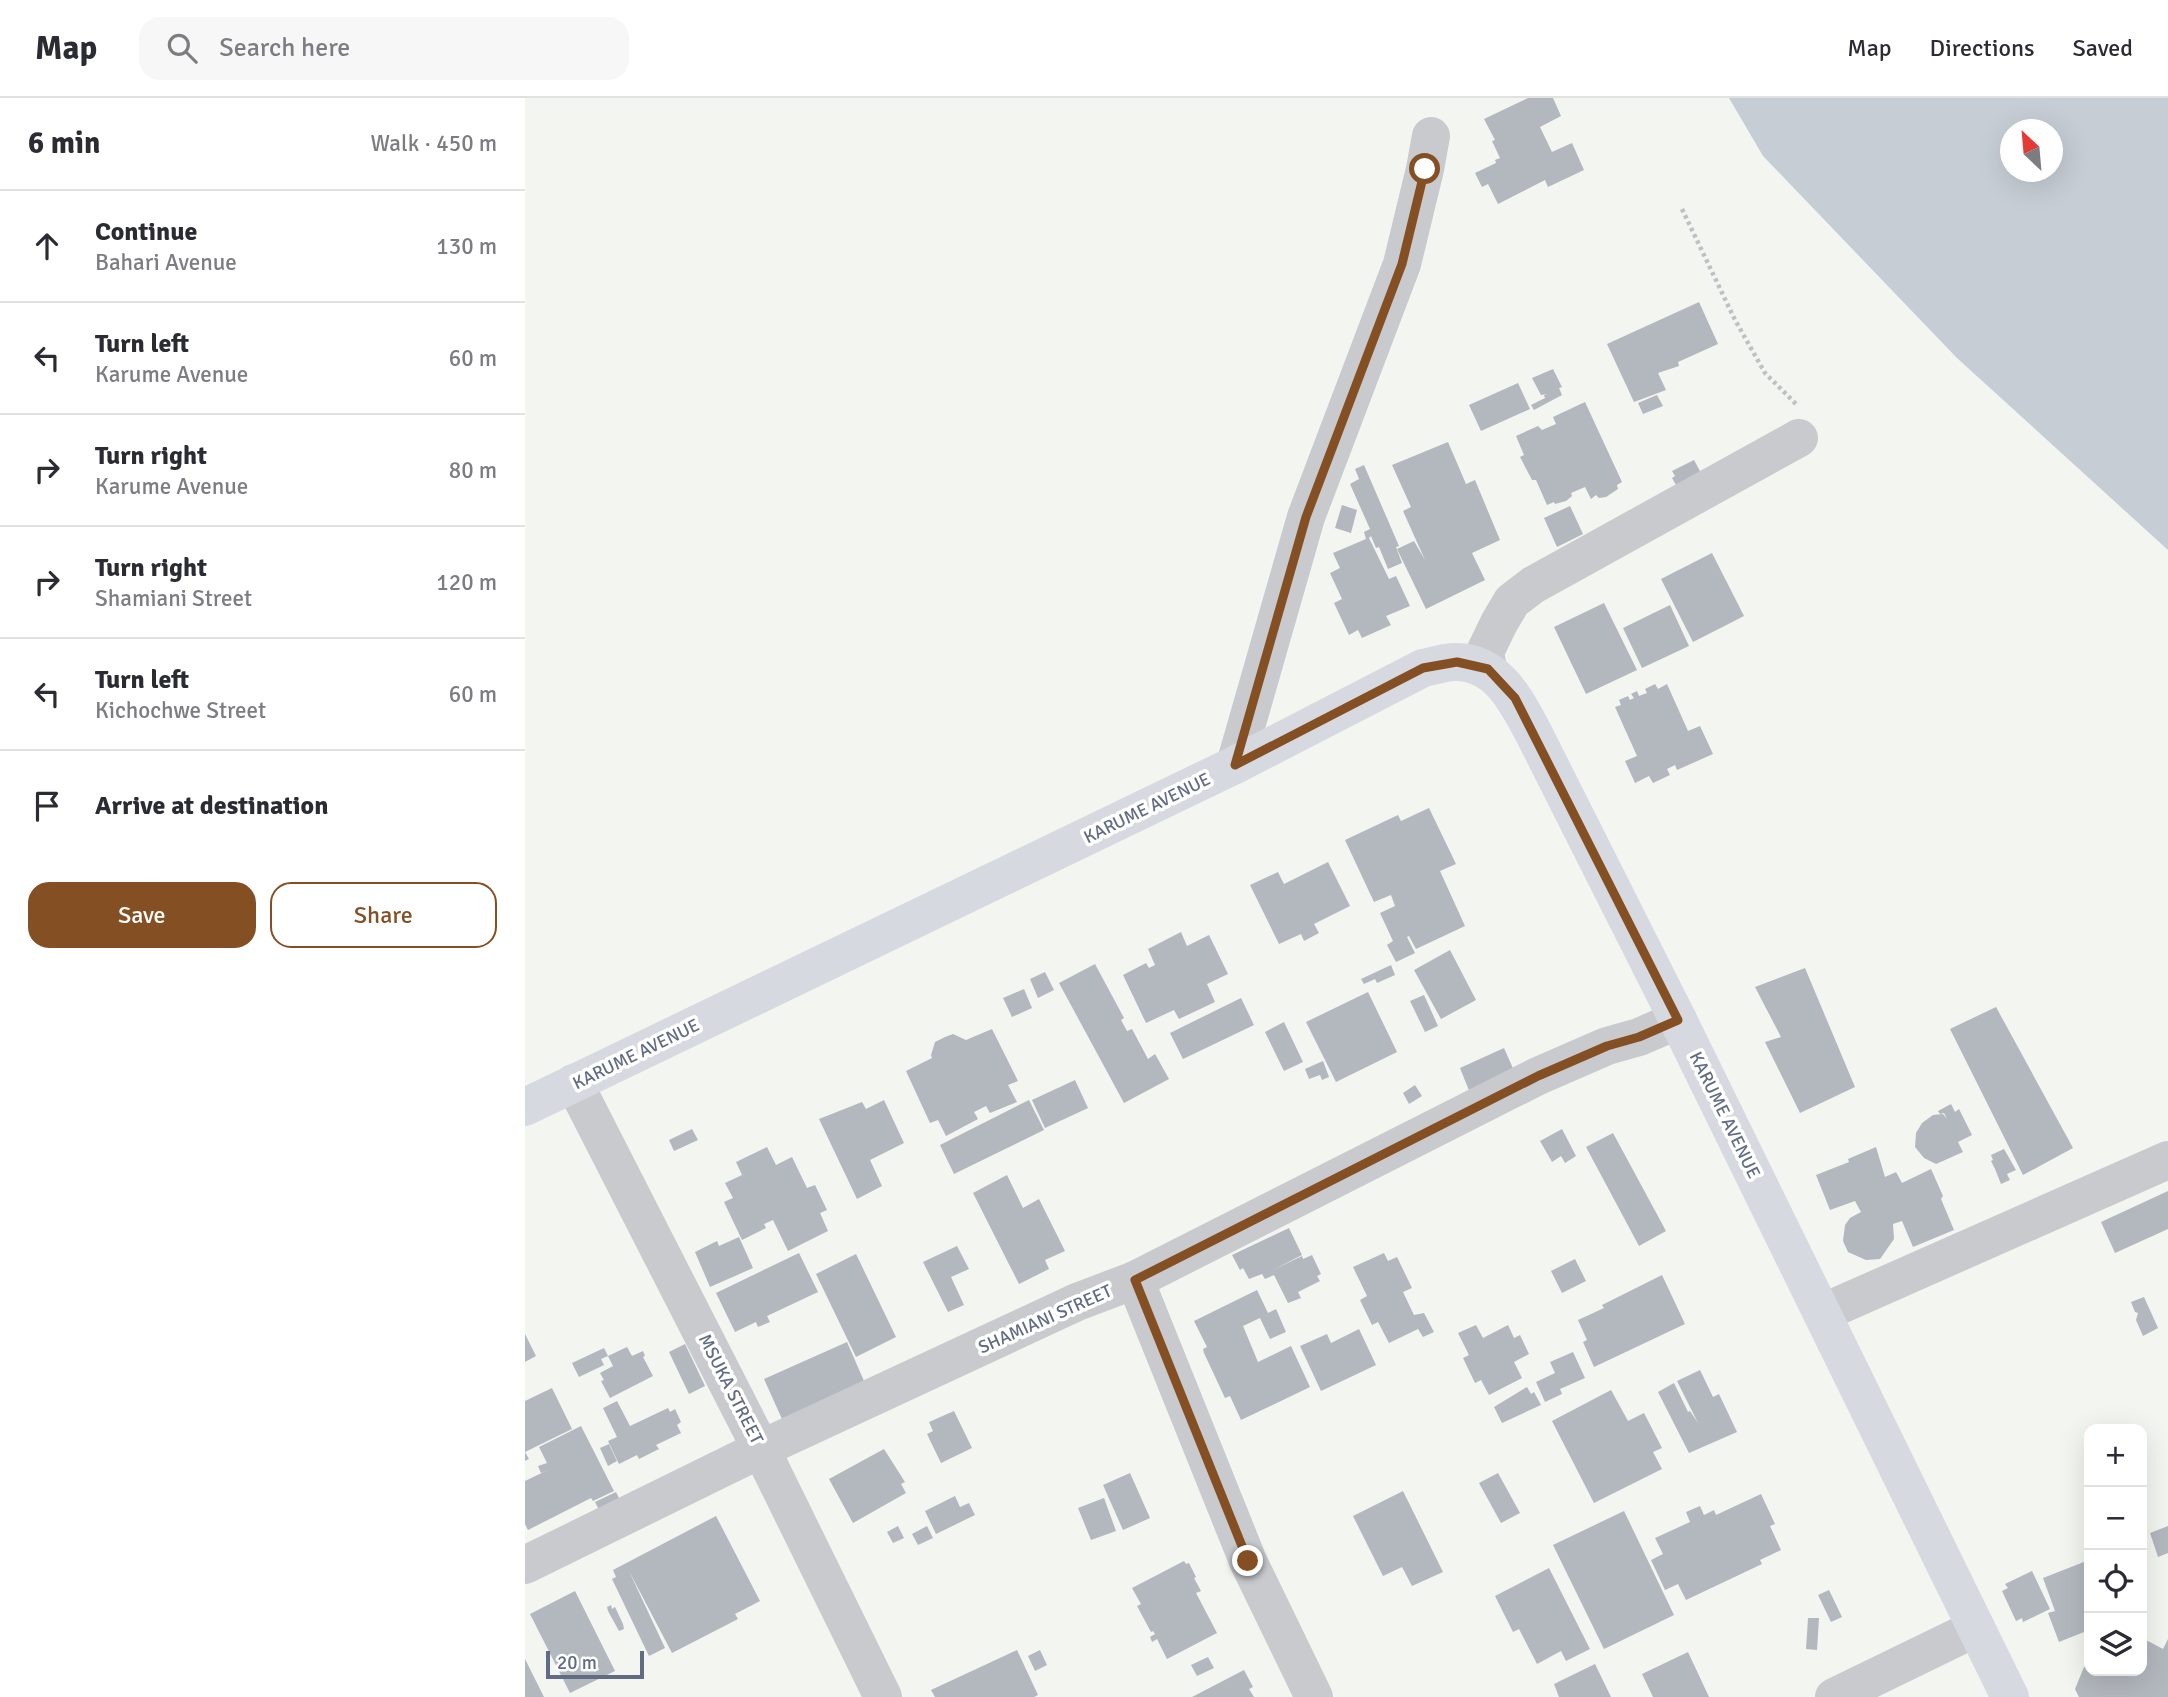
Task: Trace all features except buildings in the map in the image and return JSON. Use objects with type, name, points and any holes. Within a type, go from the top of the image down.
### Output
[{"type":"main road","name":"KARUME AVENUE","points":[[525,1107],[1235,765],[1423,668],[1457,662],[1488,669],[1515,698],[1678,1020],[2010,1697]]},
{"type":"street","points":[[1235,765],[1306,517],[1402,264],[1425,169],[1430,135]]},
{"type":"street","points":[[1488,669],[1485,652],[1499,622],[1512,601],[1533,585],[1799,438]]},
{"type":"street","name":"SHAMIANI STREET","points":[[525,1565],[761,1449],[1077,1302],[1135,1280],[1538,1076],[1607,1046],[1639,1037],[1678,1020]]},
{"type":"street","name":"MSUKA STREET","points":[[574,1083],[761,1449],[883,1697]]},
{"type":"street","points":[[1822,1313],[2168,1160]]},
{"type":"street","points":[[1135,1280],[1248,1561],[1314,1697]]},
{"type":"street","points":[[1834,1697],[1976,1628]]},
{"type":"path","points":[[1682,209],[1735,320],[1765,373],[1801,410],[1799,438]]},
{"type":"shaded area","points":[[1729,98],[2168,98],[2168,550],[1957,358],[1763,156]]},
{"type":"route","points":[[1248,1561],[1135,1280],[1538,1076],[1607,1046],[1639,1037],[1678,1020],[1515,698],[1488,669],[1457,662],[1423,668],[1235,765],[1306,517],[1402,264],[1425,169]]}]
